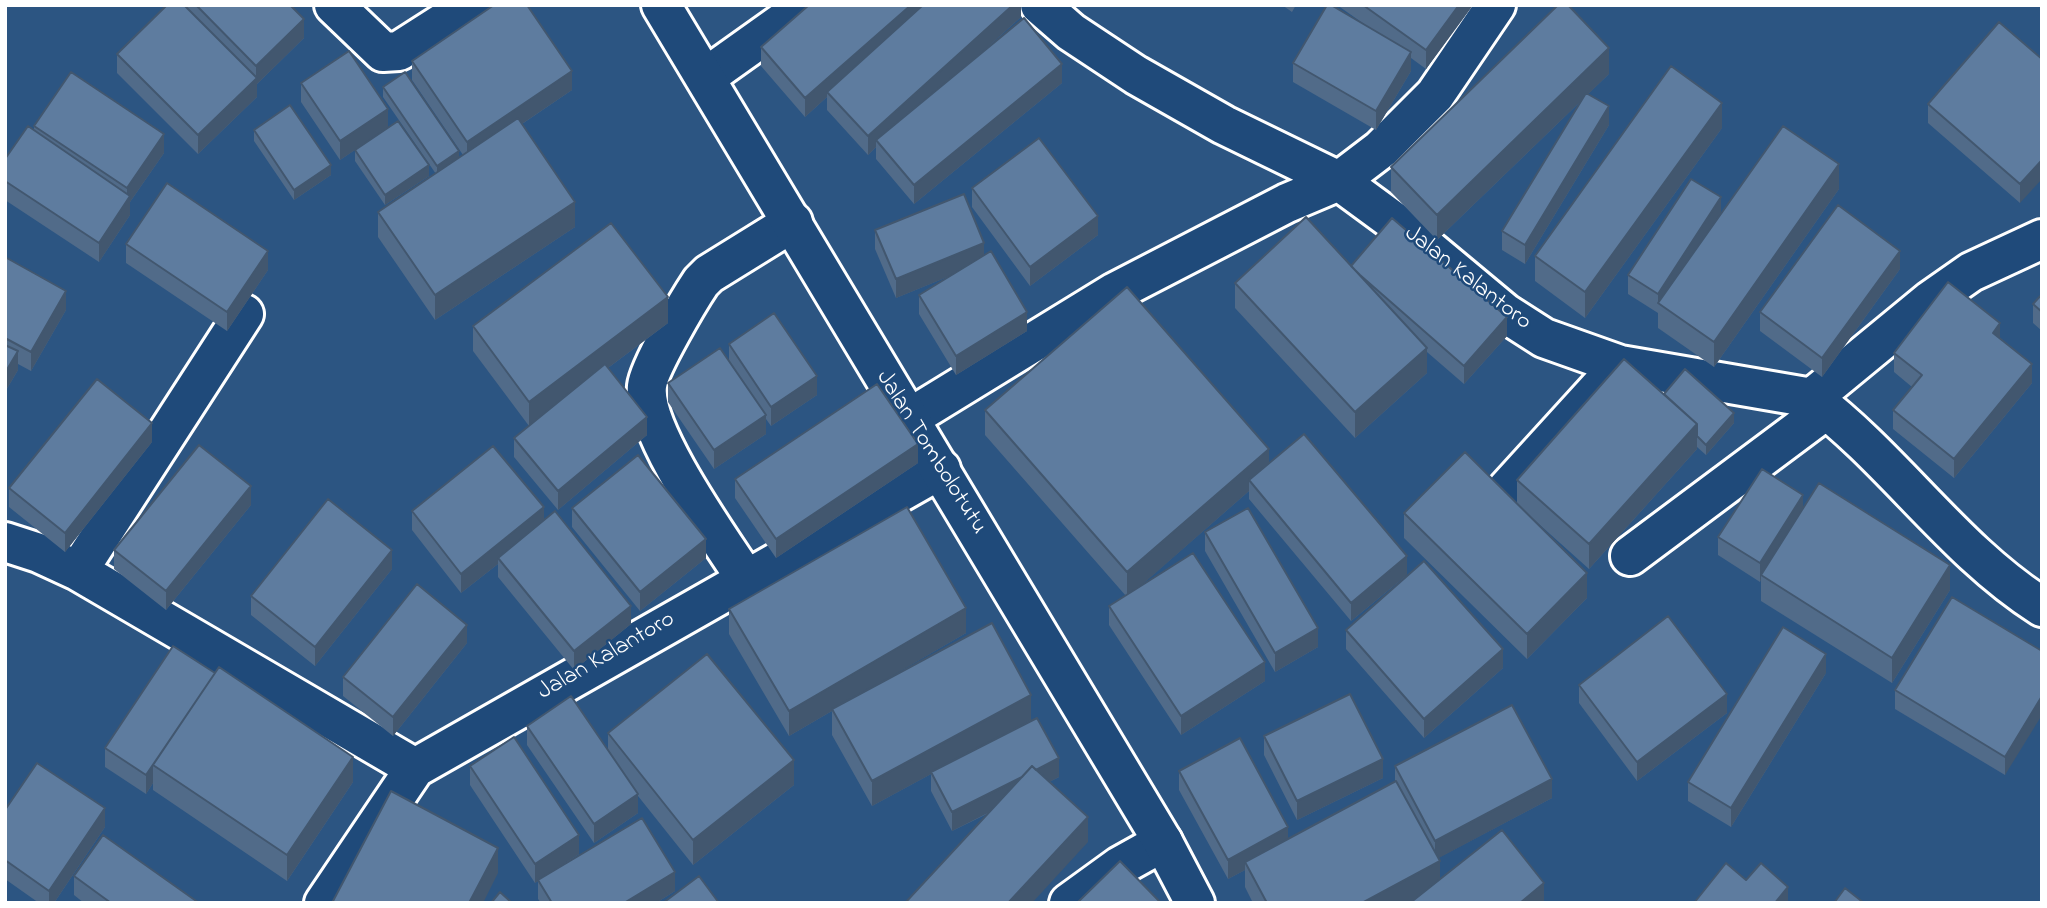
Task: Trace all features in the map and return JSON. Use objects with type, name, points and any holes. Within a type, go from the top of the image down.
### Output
[{"type":"street","points":[[334,5],[377,48],[387,53],[399,51],[471,5]]},
{"type":"street","name":"Jalan Tombolotutu","points":[[662,5],[1163,842],[1195,903]]},
{"type":"street","points":[[706,77],[807,5]]},
{"type":"street","name":"Jalan Kalantoro","points":[[1040,5],[1072,32],[1136,75],[1224,125],[1339,181],[1403,228],[1505,313],[1544,338],[1620,365],[1820,404]]},
{"type":"street","points":[[908,419],[1115,292],[1287,203],[1339,181],[1381,149],[1435,95],[1496,5]]},
{"type":"street","points":[[746,579],[675,468],[650,410],[647,386],[653,369],[701,282],[709,274],[793,222]]},
{"type":"street","points":[[1630,556],[1820,404],[1931,300],[1971,272],[2042,239]]},
{"type":"street","points":[[78,571],[244,314]]},
{"type":"street","points":[[1507,489],[1620,365]]},
{"type":"street","points":[[1820,404],[1874,452],[1975,556],[2042,607]]},
{"type":"street","name":"Jalan Kalantoro","points":[[324,903],[415,768],[941,469]]},
{"type":"street","points":[[5,542],[39,553],[78,571],[415,768]]},
{"type":"street","points":[[1069,903],[1119,866],[1163,842]]},
{"type":"building","points":[[167,5],[184,5],[257,78],[198,135],[117,54]]},
{"type":"building","points":[[196,5],[290,5],[304,19],[256,66]]},
{"type":"building","points":[[494,5],[527,5],[572,71],[467,142],[412,61]]},
{"type":"building","points":[[809,5],[911,5],[805,98],[761,47]]},
{"type":"building","points":[[923,5],[1013,5],[868,136],[827,92]]},
{"type":"building","points":[[1327,5],[1411,52],[1376,111],[1293,63]]},
{"type":"building","points":[[1363,5],[1459,5],[1426,50]]},
{"type":"building","points":[[1558,5],[1568,5],[1609,48],[1437,215],[1391,167]]},
{"type":"building","points":[[1024,18],[1062,64],[914,185],[876,140]]},
{"type":"building","points":[[1999,22],[2042,59],[2042,160],[2020,184],[1928,104]]},
{"type":"building","points":[[349,51],[388,109],[340,141],[301,83]]},
{"type":"building","points":[[1671,66],[1722,103],[1585,292],[1535,256]]},
{"type":"building","points":[[71,72],[164,134],[127,188],[34,126]]},
{"type":"building","points":[[405,72],[459,151],[437,166],[383,87]]},
{"type":"building","points":[[1586,93],[1609,106],[1525,245],[1502,231]]},
{"type":"building","points":[[290,105],[331,165],[294,190],[254,130]]},
{"type":"building","points":[[518,118],[575,202],[435,295],[378,212]]},
{"type":"building","points":[[398,121],[429,165],[385,195],[355,150]]},
{"type":"building","points":[[28,126],[130,196],[99,243],[5,181],[5,159]]},
{"type":"building","points":[[1783,126],[1839,164],[1714,342],[1658,303]]},
{"type":"building","points":[[1039,138],[1098,216],[1030,267],[972,188]]},
{"type":"building","points":[[1691,179],[1721,197],[1658,294],[1628,275]]},
{"type":"building","points":[[167,183],[268,251],[227,312],[126,244]]},
{"type":"building","points":[[964,194],[984,243],[896,279],[875,230]]},
{"type":"building","points":[[1838,205],[1900,251],[1822,358],[1760,312]]},
{"type":"building","points":[[1306,217],[1427,348],[1355,412],[1235,283]]},
{"type":"building","points":[[1392,218],[1507,317],[1464,366],[1351,266]]},
{"type":"building","points":[[611,223],[668,297],[529,402],[473,326]]},
{"type":"building","points":[[991,251],[1027,312],[956,356],[919,295]]},
{"type":"building","points":[[5,257],[66,291],[31,352],[5,338]]},
{"type":"building","points":[[1948,282],[2000,323],[1993,333],[2032,364],[1954,459],[1893,410],[1922,375],[1894,353]]},
{"type":"building","points":[[1127,287],[1269,449],[1127,572],[985,410]]},
{"type":"building","points":[[2042,294],[2042,312],[2033,304]]},
{"type":"building","points":[[774,313],[817,376],[771,407],[729,344]]},
{"type":"building","points":[[5,345],[18,351],[5,373]]},
{"type":"building","points":[[720,348],[766,415],[714,450],[668,383]]},
{"type":"building","points":[[1624,359],[1697,424],[1589,544],[1517,480]]},
{"type":"building","points":[[605,364],[647,417],[558,491],[514,438]]},
{"type":"building","points":[[1685,369],[1734,413],[1706,445],[1697,436],[1697,424],[1664,394]]},
{"type":"building","points":[[97,379],[152,423],[65,533],[9,488]]},
{"type":"building","points":[[877,384],[918,444],[776,539],[735,479]]},
{"type":"building","points":[[1304,434],[1407,556],[1351,603],[1249,480]]},
{"type":"building","points":[[199,445],[251,486],[166,591],[114,550]]},
{"type":"building","points":[[493,446],[544,507],[461,574],[412,511]]},
{"type":"building","points":[[1465,452],[1587,573],[1527,634],[1404,513]]},
{"type":"building","points":[[638,455],[706,539],[640,592],[572,508]]},
{"type":"building","points":[[1762,469],[1803,495],[1760,563],[1718,537]]},
{"type":"building","points":[[1819,483],[1950,565],[1892,658],[1761,575]]},
{"type":"building","points":[[328,499],[392,550],[315,647],[251,596]]},
{"type":"building","points":[[907,507],[966,608],[789,711],[729,609]]},
{"type":"building","points":[[1248,508],[1318,628],[1275,653],[1205,532]]},
{"type":"building","points":[[555,511],[631,606],[574,651],[498,558]]},
{"type":"building","points":[[1193,553],[1265,662],[1181,716],[1109,606]]},
{"type":"building","points":[[1424,561],[1503,649],[1424,719],[1346,630]]},
{"type":"building","points":[[417,584],[467,625],[393,717],[343,677]]},
{"type":"building","points":[[1952,597],[2042,651],[2042,696],[2005,757],[1895,690]]},
{"type":"building","points":[[1668,616],[1727,694],[1637,762],[1579,685]]},
{"type":"building","points":[[992,623],[1031,695],[872,781],[832,709]]},
{"type":"building","points":[[1783,627],[1826,654],[1731,808],[1688,782]]},
{"type":"building","points":[[173,646],[215,673],[146,775],[105,748]]},
{"type":"building","points":[[707,654],[794,760],[693,840],[608,733]]},
{"type":"building","points":[[219,667],[353,757],[287,855],[153,765]]},
{"type":"building","points":[[1350,694],[1383,759],[1297,801],[1264,736]]},
{"type":"building","points":[[571,696],[638,794],[594,824],[527,726]]},
{"type":"building","points":[[1512,705],[1552,779],[1435,841],[1395,766]]},
{"type":"building","points":[[1037,718],[1059,758],[1036,770],[1032,766],[1022,777],[952,812],[931,772]]},
{"type":"building","points":[[514,737],[579,835],[535,864],[470,766]]},
{"type":"building","points":[[1240,738],[1288,827],[1228,860],[1179,771]]},
{"type":"building","points":[[37,763],[105,808],[49,891],[5,860],[5,810]]},
{"type":"building","points":[[1032,766],[1088,817],[1008,903],[905,903]]},
{"type":"building","points":[[1396,781],[1440,861],[1362,903],[1267,903],[1245,862]]},
{"type":"building","points":[[391,791],[498,848],[469,903],[332,903]]},
{"type":"building","points":[[642,818],[675,872],[624,903],[552,903],[538,880]]},
{"type":"building","points":[[1502,830],[1544,883],[1520,903],[1410,903]]},
{"type":"building","points":[[103,835],[199,903],[111,903],[74,876]]},
{"type":"building","points":[[1120,861],[1161,903],[1077,903]]},
{"type":"building","points":[[1726,863],[1746,880],[1761,863],[1788,887],[1775,903],[1694,903]]},
{"type":"building","points":[[699,876],[719,903],[663,903]]},
{"type":"building","points":[[1845,888],[1864,903],[1834,903]]},
{"type":"building","points":[[500,892],[512,903],[491,903]]}]
